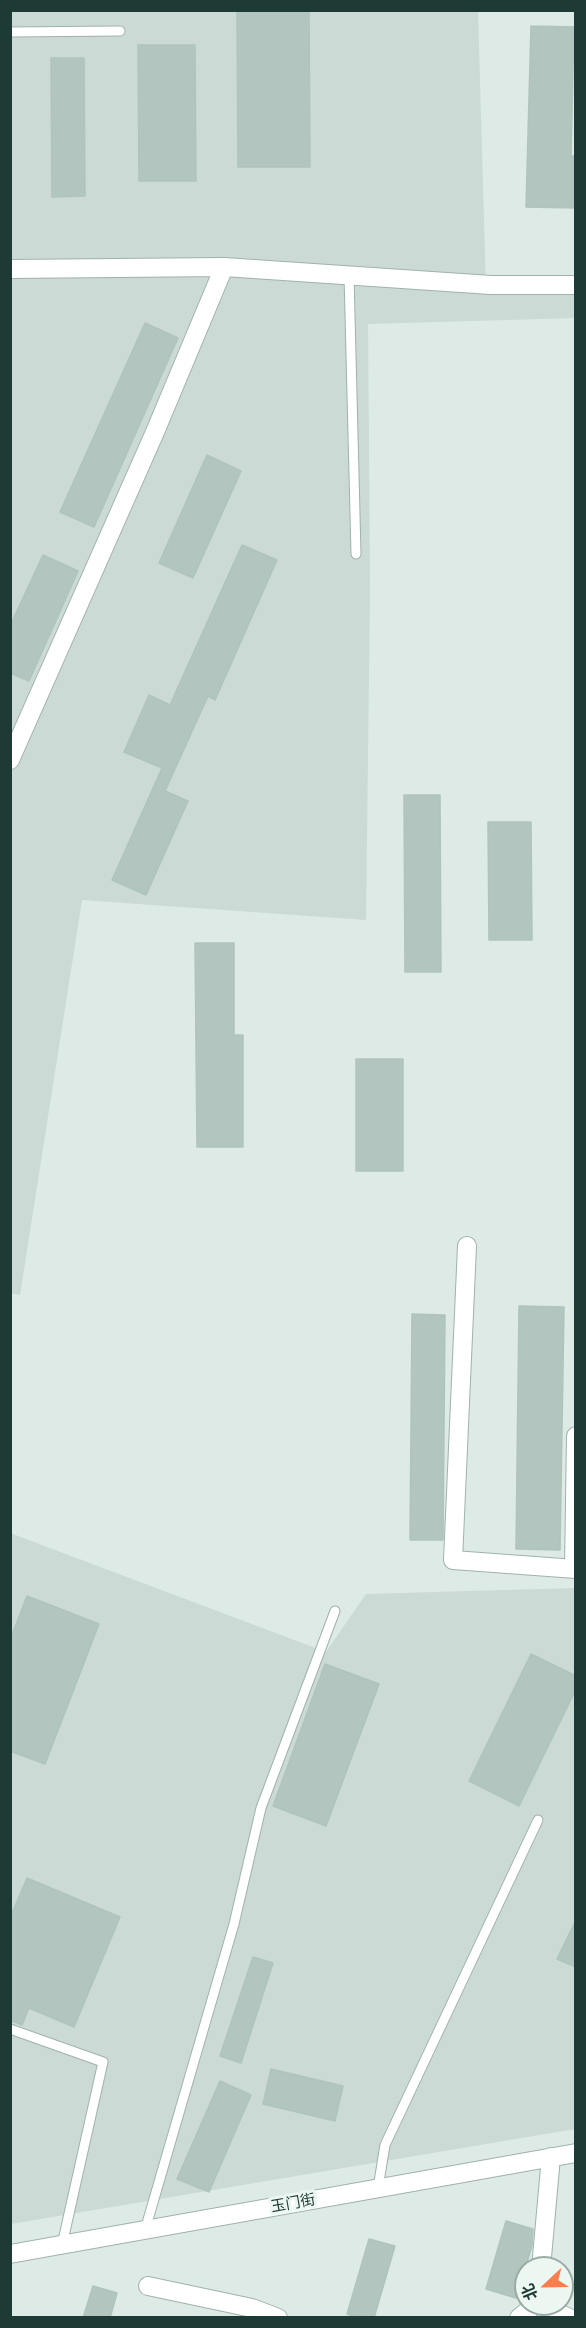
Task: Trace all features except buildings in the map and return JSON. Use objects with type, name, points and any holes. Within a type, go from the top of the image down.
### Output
[{"type":"street","points":[[10,269],[224,267],[490,285],[576,285]]},
{"type":"street","points":[[10,760],[18,725],[155,432],[224,267]]},
{"type":"street","points":[[467,1246],[453,1560],[575,1569],[576,1436]]},
{"type":"street","name":"玉门街","points":[[10,2254],[576,2153]]},
{"type":"street","points":[[542,2256],[551,2157]]},
{"type":"street","points":[[148,2286],[250,2313],[278,2318]]},
{"type":"lane","points":[[10,32],[120,31]]},
{"type":"lane","points":[[350,275],[356,554]]},
{"type":"lane","points":[[145,2230],[234,1924],[261,1808],[335,1611]]},
{"type":"lane","points":[[378,2188],[385,2145],[538,1820]]},
{"type":"lane","points":[[10,2029],[103,2062],[62,2245]]},
{"type":"shaded area","points":[[10,11],[478,11],[486,292],[576,295],[575,318],[368,324],[370,587],[366,920],[82,900],[20,1295],[10,1293]]},
{"type":"shaded area","points":[[10,1533],[326,1652],[366,1594],[575,1588],[575,2129],[11,2224]]}]
